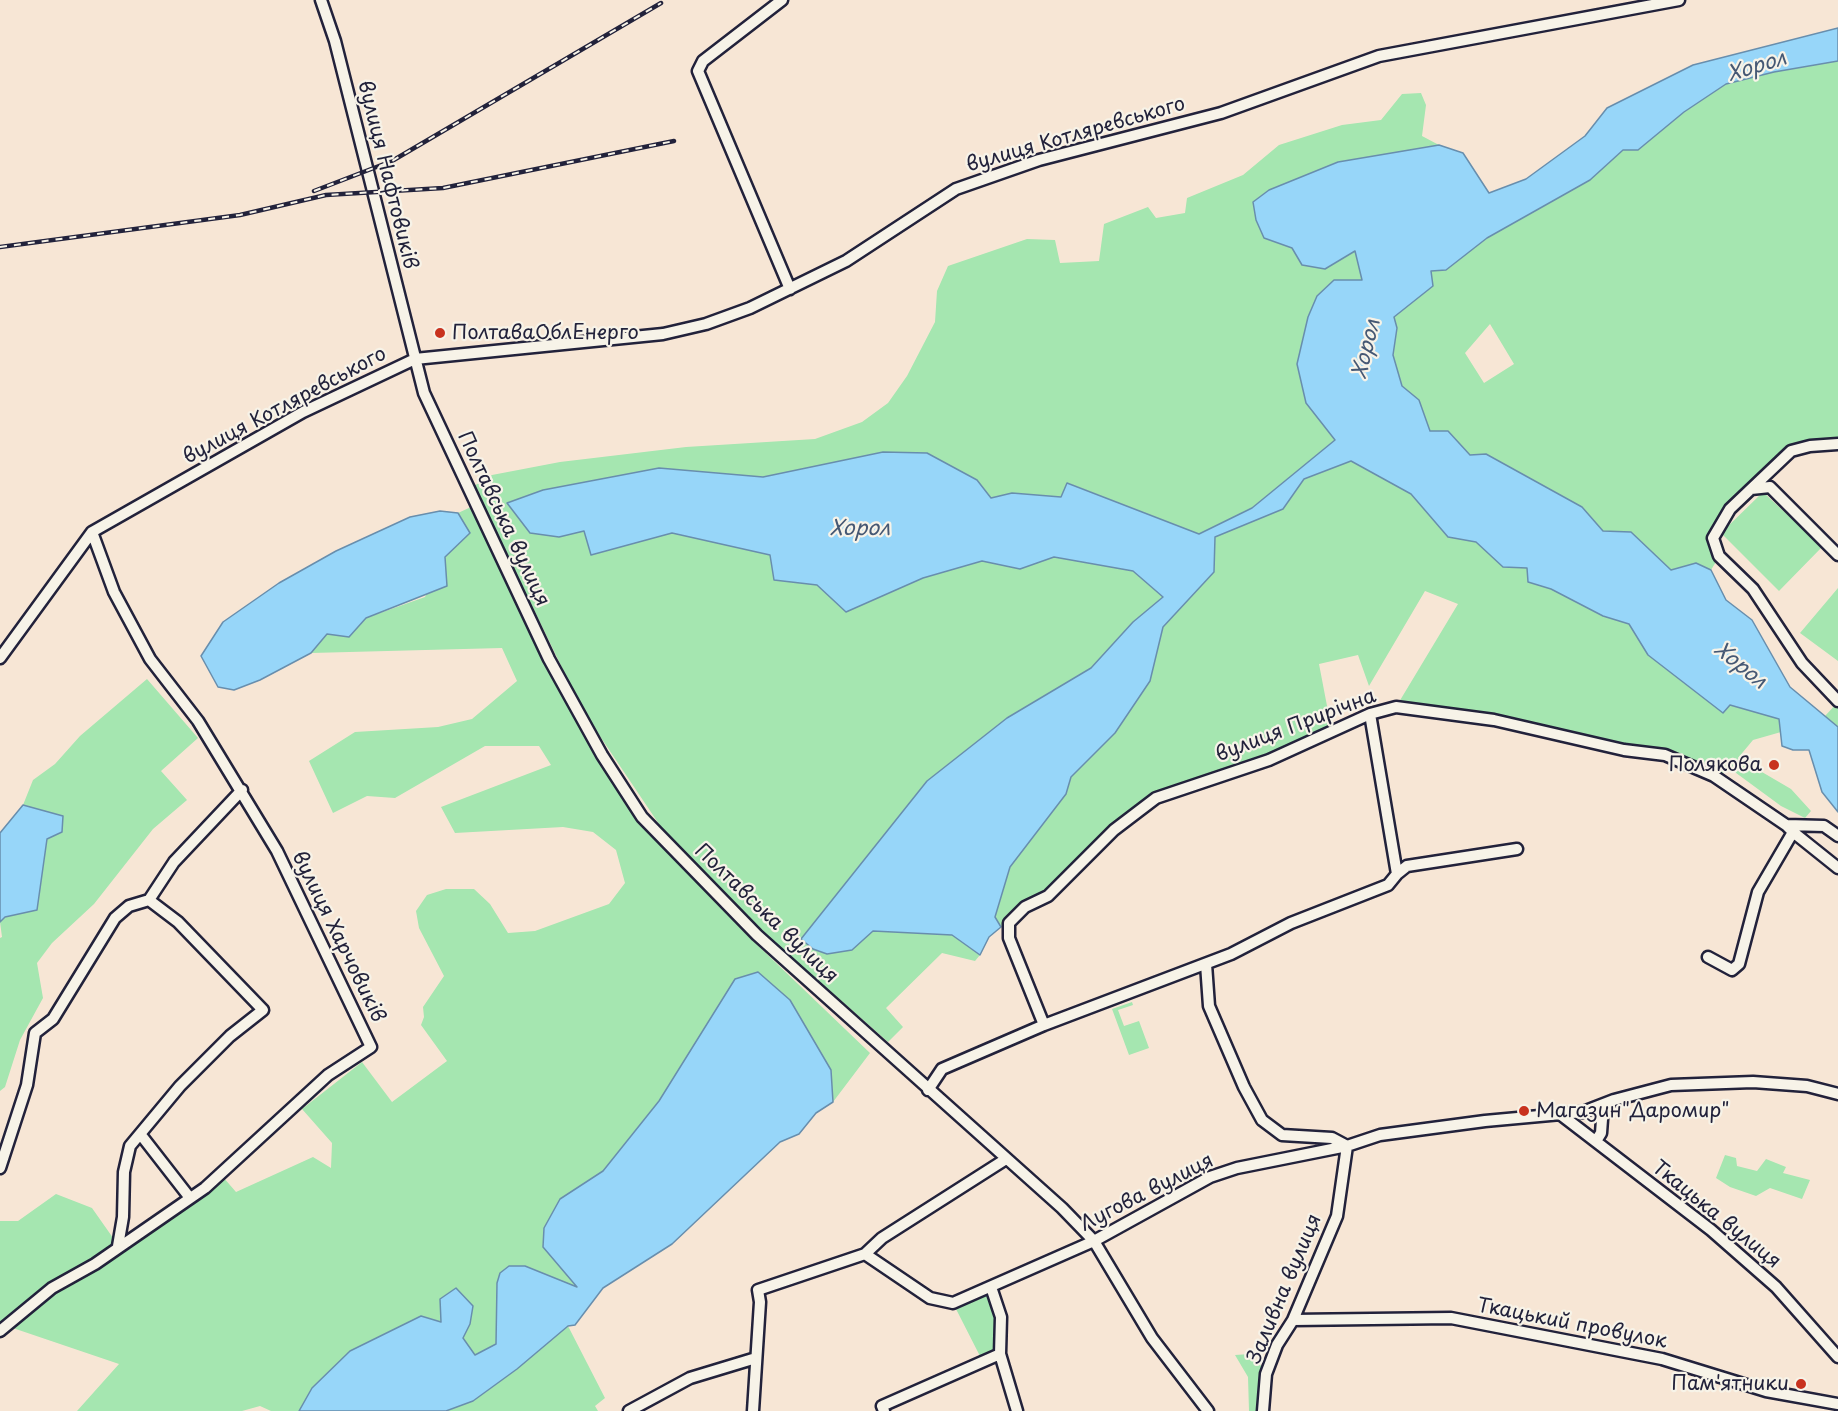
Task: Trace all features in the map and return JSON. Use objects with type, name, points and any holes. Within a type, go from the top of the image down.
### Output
[{"type":"street","name":"вулиця Нафтовиків","points":[[321,0],[335,41],[414,359]]},
{"type":"street","points":[[782,0],[703,61],[698,71],[790,289]]},
{"type":"street","name":"вулиця Котляревського","points":[[0,657],[92,532],[303,412],[414,359],[663,334],[706,324],[750,308],[846,261],[956,189],[1039,160],[1221,113],[1379,56],[1679,0]]},
{"type":"street","name":"Полтавська вулиця","points":[[414,359],[424,393],[549,659],[602,755],[642,817],[757,935],[1062,1208],[1094,1241],[1152,1338],[1208,1411]]},
{"type":"street","points":[[1838,444],[1810,446],[1791,451],[1730,509],[1713,538],[1719,556],[1752,589],[1802,663],[1838,701]]},
{"type":"street","points":[[1751,489],[1770,487],[1838,555]]},
{"type":"street","name":"вулиця Харчовиків","points":[[0,1331],[52,1288],[95,1264],[205,1188],[328,1075],[371,1047],[277,851],[198,721],[150,658],[114,592],[92,532]]},
{"type":"street","name":"вулиця Прирічна","points":[[1044,1025],[1009,938],[1009,923],[1025,907],[1048,896],[1114,831],[1156,798],[1269,760],[1370,714],[1396,707],[1472,717],[1624,750],[1665,755],[1714,776],[1790,828],[1838,868]]},
{"type":"street","points":[[1370,714],[1397,874]]},
{"type":"street","points":[[0,1168],[27,1085],[35,1033],[53,1019],[115,918],[129,906],[149,900],[174,862],[242,790]]},
{"type":"street","points":[[1708,957],[1731,970],[1739,964],[1758,892],[1790,828],[1824,826],[1838,836]]},
{"type":"street","points":[[928,1090],[942,1069],[1044,1025],[1206,964],[1291,923],[1388,885],[1407,866],[1517,849]]},
{"type":"street","points":[[118,1246],[123,1217],[124,1172],[130,1146],[180,1086],[230,1036],[263,1010],[178,922],[149,900]]},
{"type":"street","points":[[1206,964],[1209,1006],[1244,1087],[1262,1120],[1282,1135],[1332,1138],[1347,1146]]},
{"type":"street","name":"Лугова вулиця","points":[[865,1254],[930,1298],[953,1303],[1094,1241],[1210,1177],[1237,1168],[1347,1146],[1380,1135],[1583,1112],[1614,1100],[1671,1085],[1753,1082],[1807,1086],[1838,1094]]},
{"type":"street","points":[[1596,1141],[1601,1133],[1603,1106]]},
{"type":"street","name":"Ткацька вулиця","points":[[1560,1114],[1711,1230],[1776,1287],[1838,1357]]},
{"type":"street","points":[[141,1135],[190,1198]]},
{"type":"street","name":"Заливна вулиця","points":[[1263,1411],[1266,1374],[1277,1345],[1293,1320],[1337,1216],[1347,1146]]},
{"type":"street","points":[[753,1411],[759,1290],[865,1254],[882,1238],[1006,1160]]},
{"type":"street","points":[[991,1287],[1001,1317],[1000,1354],[1017,1411]]},
{"type":"street","name":"Ткацький провулок","points":[[1293,1320],[1451,1318],[1662,1359],[1766,1391],[1838,1404]]},
{"type":"street","points":[[884,1411],[882,1407],[1000,1354]]},
{"type":"street","points":[[629,1411],[690,1378],[756,1358]]},
{"type":"green space","points":[[1838,61],[1838,444],[1791,451],[1751,489],[1713,538],[1717,560],[1711,570],[1696,563],[1671,570],[1631,532],[1603,531],[1582,507],[1486,454],[1470,455],[1448,431],[1430,431],[1419,400],[1402,386],[1393,355],[1397,328],[1394,317],[1433,286],[1430,271],[1446,270],[1487,238],[1590,180],[1623,150],[1638,150],[1684,112],[1726,84],[1774,72]],"holes":[[[1490,324],[1514,364],[1484,383],[1465,353]]]},
{"type":"green space","points":[[1421,93],[1426,105],[1422,136],[1439,145],[1338,162],[1264,238],[1293,248],[1302,265],[1325,269],[1355,251],[1362,280],[1306,403],[1335,440],[1252,508],[1199,534],[1068,483],[1061,497],[1012,493],[991,499],[977,480],[927,453],[883,452],[763,477],[659,468],[608,480],[559,537],[584,531],[591,554],[672,533],[771,555],[774,580],[817,585],[846,612],[923,578],[982,561],[1020,569],[1054,557],[1133,571],[1163,597],[1133,622],[1091,668],[1007,718],[843,889],[801,939],[813,949],[852,950],[872,931],[952,935],[980,955],[975,961],[942,953],[886,1008],[903,1027],[888,1042],[747,918],[667,836],[583,711],[474,486],[492,475],[560,462],[686,447],[815,439],[862,422],[888,403],[907,376],[935,322],[937,291],[948,266],[1027,239],[1055,240],[1060,263],[1099,261],[1104,224],[1148,207],[1156,218],[1185,213],[1187,198],[1243,175],[1279,145],[1342,125],[1381,120],[1402,94]]},
{"type":"green space","points":[[1351,461],[1411,494],[1448,537],[1477,542],[1503,567],[1527,568],[1529,582],[1551,589],[1603,616],[1629,624],[1648,655],[1723,712],[1729,705],[1780,719],[1781,732],[1753,740],[1738,758],[1791,789],[1811,811],[1805,818],[1781,806],[1732,770],[1714,776],[1665,755],[1493,720],[1396,707],[1458,604],[1425,591],[1369,686],[1358,655],[1319,664],[1332,732],[1156,798],[1048,896],[1001,927],[995,917],[1010,867],[1066,794],[1071,777],[1115,733],[1150,681],[1163,627],[1214,572],[1215,537],[1283,509],[1304,479]]},
{"type":"green space","points":[[1763,492],[1822,547],[1779,591],[1721,533]]},
{"type":"green space","points":[[471,507],[547,668],[635,819],[749,937],[870,1053],[833,1102],[831,1070],[790,1000],[735,979],[659,1101],[603,1171],[560,1199],[544,1228],[543,1247],[578,1288],[525,1266],[497,1283],[496,1345],[475,1356],[463,1338],[470,1324],[442,1323],[312,1388],[299,1411],[271,1411],[260,1406],[242,1411],[77,1411],[119,1364],[4,1325],[0,1331],[0,1221],[18,1221],[56,1194],[92,1208],[118,1245],[223,1177],[236,1192],[313,1157],[331,1168],[332,1143],[302,1109],[362,1062],[392,1102],[447,1061],[421,1025],[424,1017],[423,1007],[444,976],[419,928],[416,911],[427,895],[446,889],[474,889],[490,904],[508,933],[535,931],[609,904],[625,883],[616,850],[593,832],[563,827],[455,833],[441,807],[551,765],[539,746],[485,746],[395,798],[367,796],[333,813],[309,761],[355,732],[438,727],[472,719],[517,681],[502,648],[311,653],[327,634],[349,637],[366,618],[425,597],[445,557],[470,533],[458,513]]},
{"type":"green space","points":[[1838,588],[1838,661],[1800,633]]},
{"type":"green space","points":[[147,679],[198,738],[161,771],[187,800],[153,829],[94,904],[52,943],[37,963],[43,998],[20,1040],[5,1087],[0,1091],[0,938],[2,937],[0,922],[5,917],[37,910],[47,839],[63,816],[23,805],[33,780],[55,764],[80,736]]},
{"type":"green space","points":[[1838,702],[1838,727],[1825,716]]},
{"type":"green space","points":[[1132,1002],[1133,1005],[1118,1010],[1124,1026],[1139,1021],[1149,1048],[1129,1055],[1112,1009]]},
{"type":"green space","points":[[1725,1155],[1736,1158],[1737,1166],[1757,1171],[1766,1159],[1786,1167],[1783,1173],[1810,1180],[1802,1199],[1770,1188],[1756,1196],[1730,1187],[1716,1178]]},
{"type":"green space","points":[[993,1293],[1001,1317],[1000,1354],[983,1362],[956,1309],[961,1304]]},
{"type":"green space","points":[[568,1326],[605,1398],[595,1406],[598,1411],[446,1411],[473,1401],[517,1369]]},
{"type":"green space","points":[[1250,1354],[1263,1368],[1259,1411],[1249,1411],[1248,1377],[1235,1355]]},
{"type":"water","name":"Хорол","points":[[1838,28],[1838,61],[1774,72],[1726,84],[1684,112],[1638,150],[1623,150],[1590,180],[1487,238],[1446,270],[1431,271],[1433,286],[1394,317],[1397,328],[1393,355],[1402,386],[1419,400],[1430,431],[1448,431],[1470,455],[1486,454],[1582,507],[1603,531],[1631,532],[1671,570],[1696,563],[1711,570],[1726,600],[1752,620],[1790,687],[1838,727],[1838,812],[1822,792],[1809,750],[1793,750],[1782,746],[1779,719],[1730,705],[1723,713],[1648,655],[1629,624],[1603,616],[1551,589],[1528,582],[1527,568],[1503,567],[1476,542],[1448,537],[1411,494],[1351,461],[1304,479],[1283,509],[1215,537],[1214,572],[1163,627],[1150,681],[1115,733],[1071,777],[1066,794],[1010,867],[995,917],[1001,927],[989,937],[980,955],[952,935],[873,931],[852,950],[827,954],[813,949],[801,939],[927,781],[1007,718],[1091,668],[1133,622],[1163,597],[1133,571],[1054,557],[1020,569],[982,561],[923,578],[846,612],[817,585],[774,580],[770,555],[672,533],[591,555],[584,531],[559,537],[530,533],[507,503],[543,490],[659,468],[763,477],[883,452],[927,453],[977,480],[991,498],[1012,493],[1061,497],[1067,483],[1199,534],[1252,508],[1335,440],[1306,403],[1297,364],[1308,317],[1317,296],[1334,280],[1362,280],[1355,251],[1325,269],[1302,265],[1292,248],[1264,238],[1256,220],[1253,202],[1269,190],[1338,162],[1439,145],[1463,153],[1489,193],[1526,179],[1585,136],[1607,108],[1693,65]]},
{"type":"water","points":[[440,511],[458,513],[470,533],[445,557],[447,586],[366,618],[349,637],[327,634],[311,653],[260,680],[234,690],[218,687],[201,656],[223,622],[279,583],[336,551],[410,517]]},
{"type":"water","points":[[23,805],[63,816],[62,832],[47,839],[37,910],[5,917],[0,922],[0,833]]},
{"type":"water","points":[[758,972],[790,1000],[831,1070],[833,1102],[816,1113],[799,1134],[780,1142],[672,1244],[603,1288],[575,1325],[568,1326],[517,1369],[473,1401],[446,1411],[299,1411],[312,1388],[350,1351],[421,1316],[441,1322],[440,1299],[456,1288],[473,1306],[470,1324],[463,1338],[475,1355],[496,1344],[497,1283],[500,1273],[509,1266],[525,1266],[577,1287],[543,1247],[544,1228],[560,1199],[603,1171],[659,1101],[735,979]]},
{"type":"railway","points":[[314,191],[392,161],[661,3]]},
{"type":"railway","points":[[0,247],[240,215],[326,195],[443,188],[674,141]]},
{"type":"place","name":"ПолтаваОблЕнерго","points":[[440,333]]},
{"type":"place","name":"Полякова","points":[[1774,765]]},
{"type":"place","name":"Магазин\"Даромир\"","points":[[1524,1111]]},
{"type":"place","name":"Пам'ятники","points":[[1801,1384]]}]
